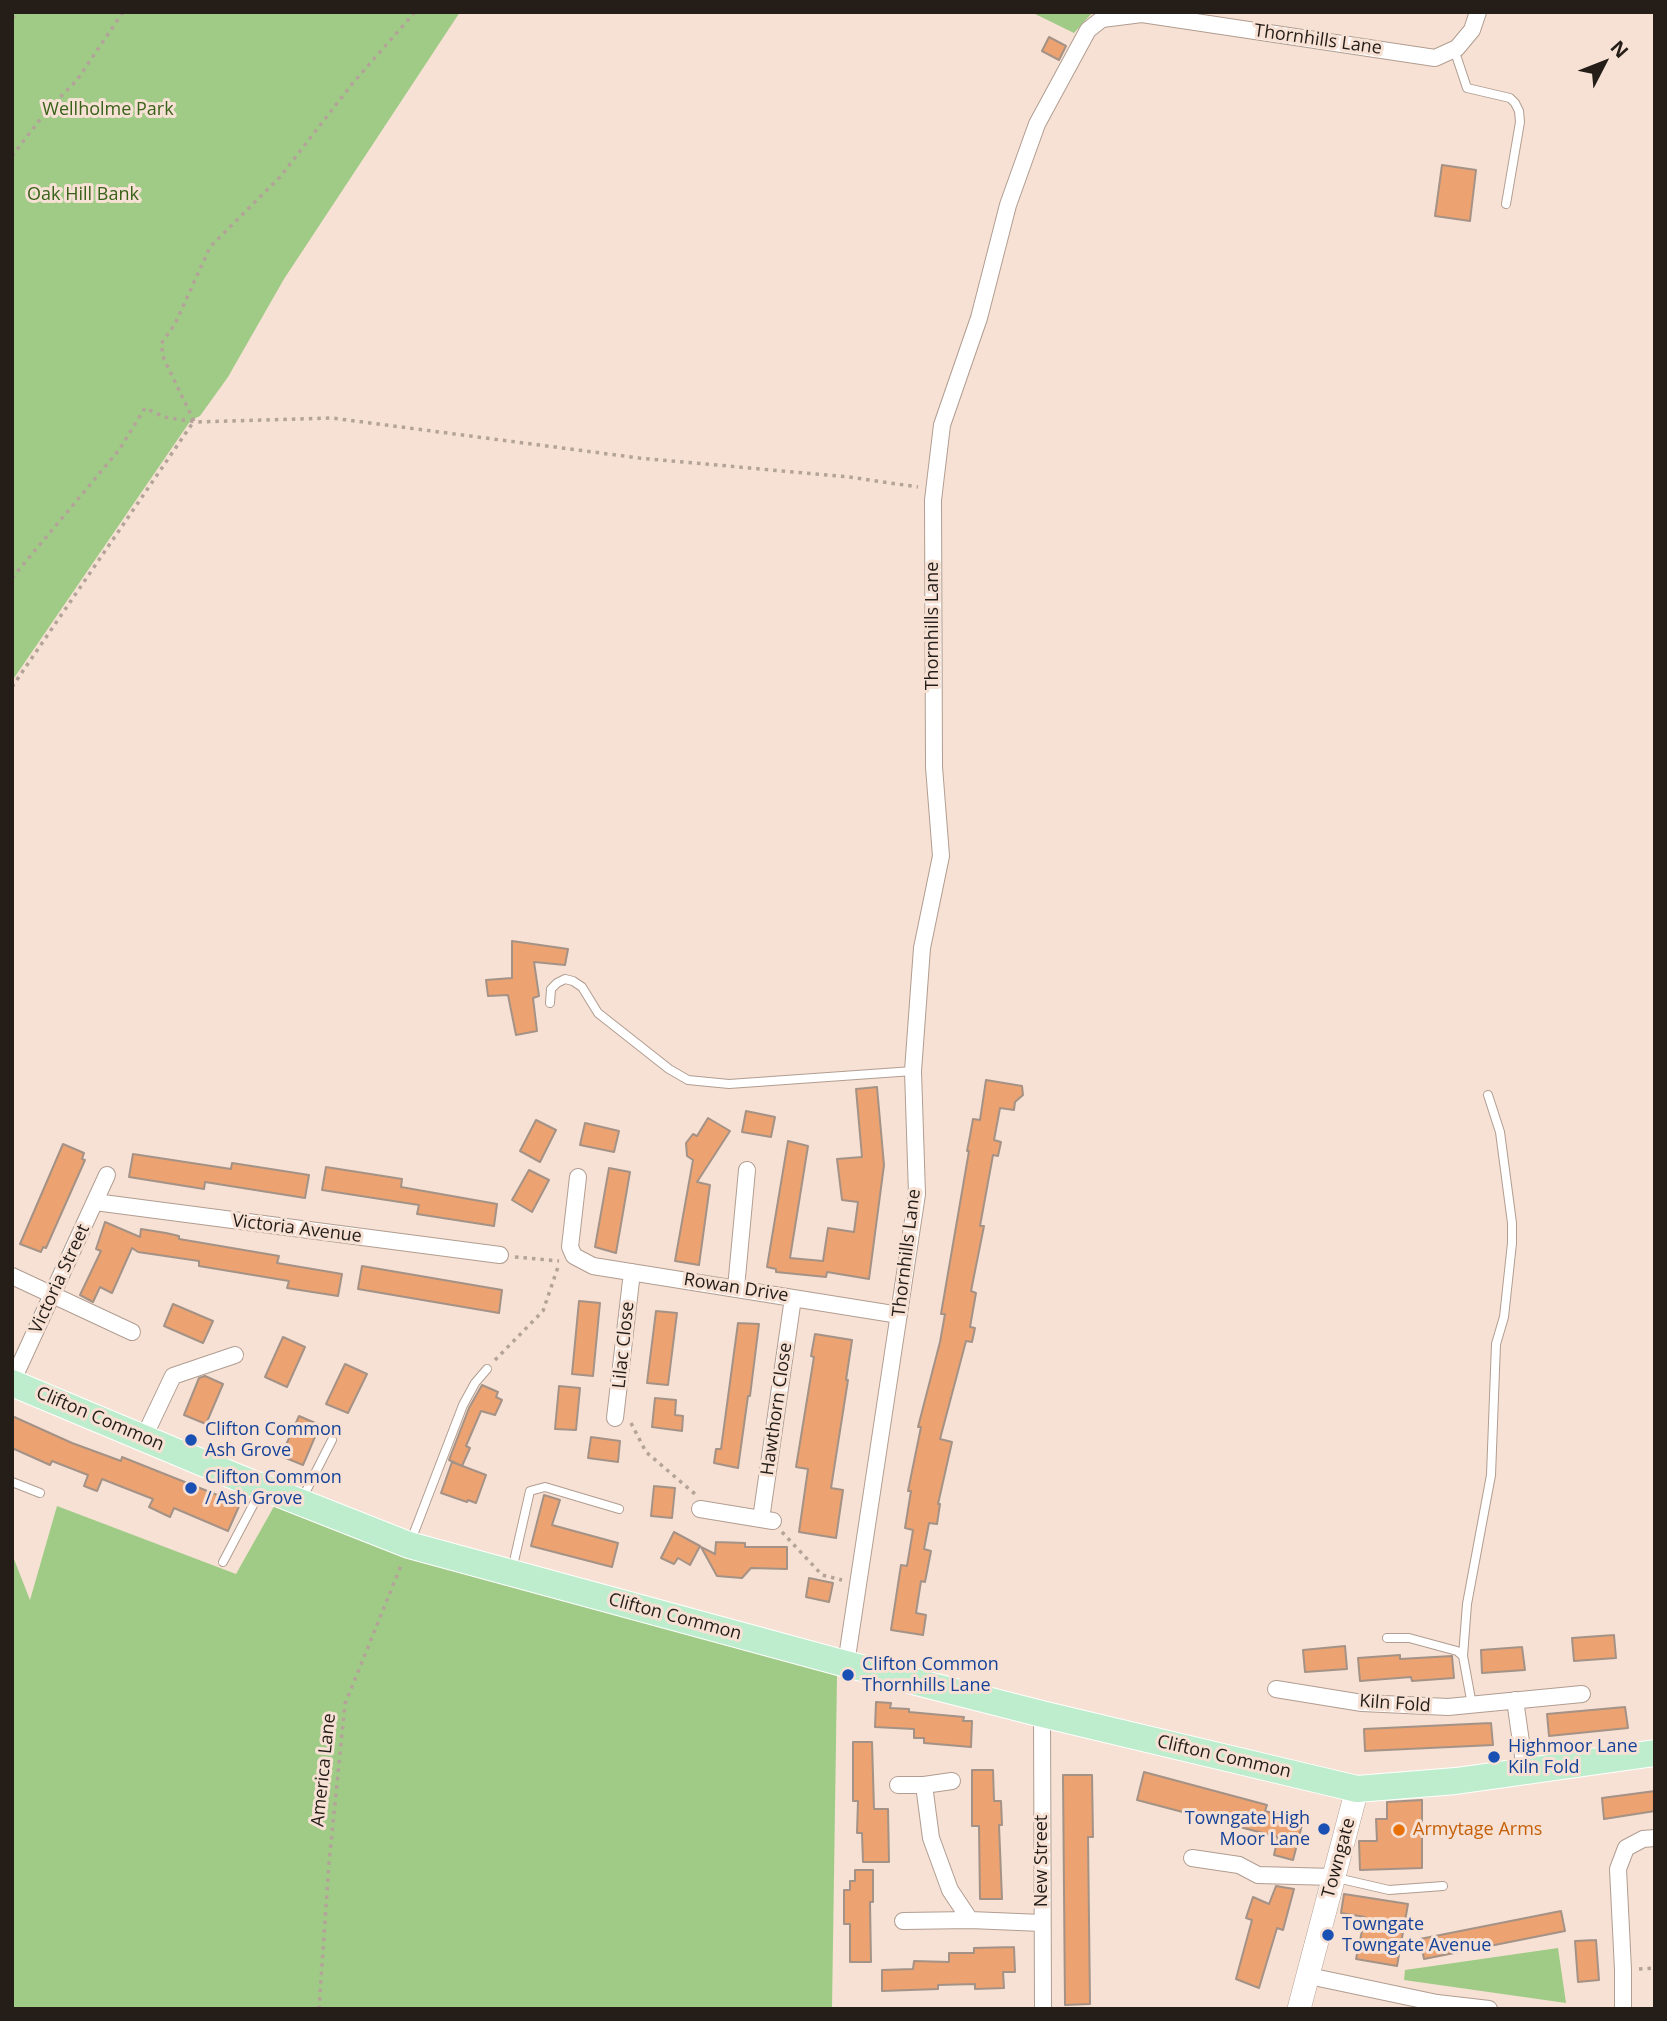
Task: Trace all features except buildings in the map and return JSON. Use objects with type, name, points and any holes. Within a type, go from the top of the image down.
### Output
[{"type":"main road","name":"Clifton Common","points":[[12,1382],[409,1545],[846,1664],[1357,1789],[1456,1781],[1655,1753]]},
{"type":"street","points":[[1454,49],[1472,30],[1478,12]]},
{"type":"street","name":"Thornhills Lane","points":[[846,1664],[917,1194],[914,1071],[922,948],[941,856],[934,768],[933,499],[942,425],[979,318],[1008,205],[1038,124],[1088,30],[1102,19],[1142,14],[1435,58],[1454,49]]},
{"type":"street","points":[[736,1288],[747,1170]]},
{"type":"street","name":"Victoria Street","points":[[12,1382],[107,1175]]},
{"type":"street","points":[[567,1258],[578,1177]]},
{"type":"street","name":"Victoria Avenue","points":[[94,1202],[500,1255]]},
{"type":"street","name":"Rowan Drive","points":[[567,1258],[593,1266],[899,1315]]},
{"type":"street","name":"Lilac Close","points":[[615,1418],[632,1272]]},
{"type":"street","points":[[12,1276],[132,1332]]},
{"type":"street","name":"Hawthorn Close","points":[[767,1520],[793,1297]]},
{"type":"street","points":[[144,1437],[173,1376],[235,1355]]},
{"type":"street","points":[[700,1509],[767,1520]]},
{"type":"street","name":"Kiln Fold","points":[[1276,1689],[1362,1703],[1448,1707],[1582,1693]]},
{"type":"street","points":[[1515,1700],[1525,1770]]},
{"type":"street","name":"New Street","points":[[1042,1714],[1043,2009]]},
{"type":"street","points":[[898,1785],[952,1781]]},
{"type":"street","points":[[924,1785],[931,1838],[950,1890],[970,1920]]},
{"type":"street","name":"Towngate","points":[[1299,2009],[1357,1789]]},
{"type":"street","points":[[1623,2009],[1618,1869],[1626,1848],[1643,1839],[1655,1838]]},
{"type":"street","points":[[1192,1858],[1239,1865],[1258,1875],[1334,1877]]},
{"type":"street","points":[[903,1921],[1042,1923]]},
{"type":"street","points":[[1309,1976],[1437,2003],[1489,2009]]},
{"type":"lane","points":[[1454,49],[1467,88],[1510,98],[1519,111],[1520,122],[1506,204]]},
{"type":"lane","points":[[550,1003],[551,989],[557,983],[565,979],[573,981],[582,987],[598,1013],[669,1069],[688,1080],[729,1084],[914,1071]]},
{"type":"lane","points":[[1472,1705],[1463,1657],[1467,1604],[1491,1475],[1496,1344],[1504,1317],[1512,1243],[1512,1223],[1500,1132],[1488,1096]]},
{"type":"lane","points":[[409,1545],[463,1405],[486,1369]]},
{"type":"lane","points":[[300,1502],[332,1440]]},
{"type":"lane","points":[[12,1482],[40,1493]]},
{"type":"lane","points":[[223,1562],[263,1487]]},
{"type":"lane","points":[[512,1573],[530,1492],[545,1488],[619,1509]]},
{"type":"lane","points":[[1387,1638],[1421,1641],[1457,1651],[1463,1657]]},
{"type":"lane","points":[[1334,1877],[1388,1890],[1443,1886]]},
{"type":"path","points":[[12,18],[19,12]]},
{"type":"path","points":[[12,156],[45,113],[77,80],[123,12]]},
{"type":"path","points":[[194,421],[163,359],[161,344],[176,324],[210,247],[280,177],[352,84],[415,12]]},
{"type":"path","points":[[12,578],[119,450],[145,408],[164,417],[194,421],[332,418],[639,458],[849,477],[916,486],[933,499]]},
{"type":"path","points":[[12,687],[194,421]]},
{"type":"path","points":[[486,1369],[542,1311],[567,1258],[500,1255]]},
{"type":"path","points":[[615,1418],[632,1424],[646,1452],[698,1497],[700,1509]]},
{"type":"path","points":[[767,1520],[822,1575],[858,1584]]},
{"type":"path","name":"America Lane","points":[[319,2009],[329,1863],[345,1704],[409,1545]]},
{"type":"green space","points":[[12,12],[460,12],[284,279],[228,377],[200,416],[191,420],[12,681]]},
{"type":"green space","points":[[1031,12],[1093,12],[1074,33]]},
{"type":"green space","points":[[281,1494],[846,1664],[837,1675],[832,2009],[12,2009],[12,1554],[30,1600],[57,1506],[236,1574]]},
{"type":"green space","points":[[1558,1948],[1566,2003],[1404,1980],[1405,1970]]},
{"type":"place","name":"Clifton Common Ash Grove","points":[[191,1440]]},
{"type":"place","name":"Clifton Common / Ash Grove","points":[[191,1488]]},
{"type":"place","name":"Clifton Common Thornhills Lane","points":[[848,1675]]},
{"type":"place","name":"Highmoor Lane Kiln Fold","points":[[1494,1757]]},
{"type":"place","name":"Towngate High Moor Lane","points":[[1324,1829]]},
{"type":"place","name":"Armytage Arms","points":[[1399,1830]]},
{"type":"place","name":"Towngate Towngate Avenue","points":[[1328,1935]]},
{"type":"park label","name":"Wellholme Park","points":[[108,110]]},
{"type":"park label","name":"Oak Hill Bank","points":[[83,195]]}]
